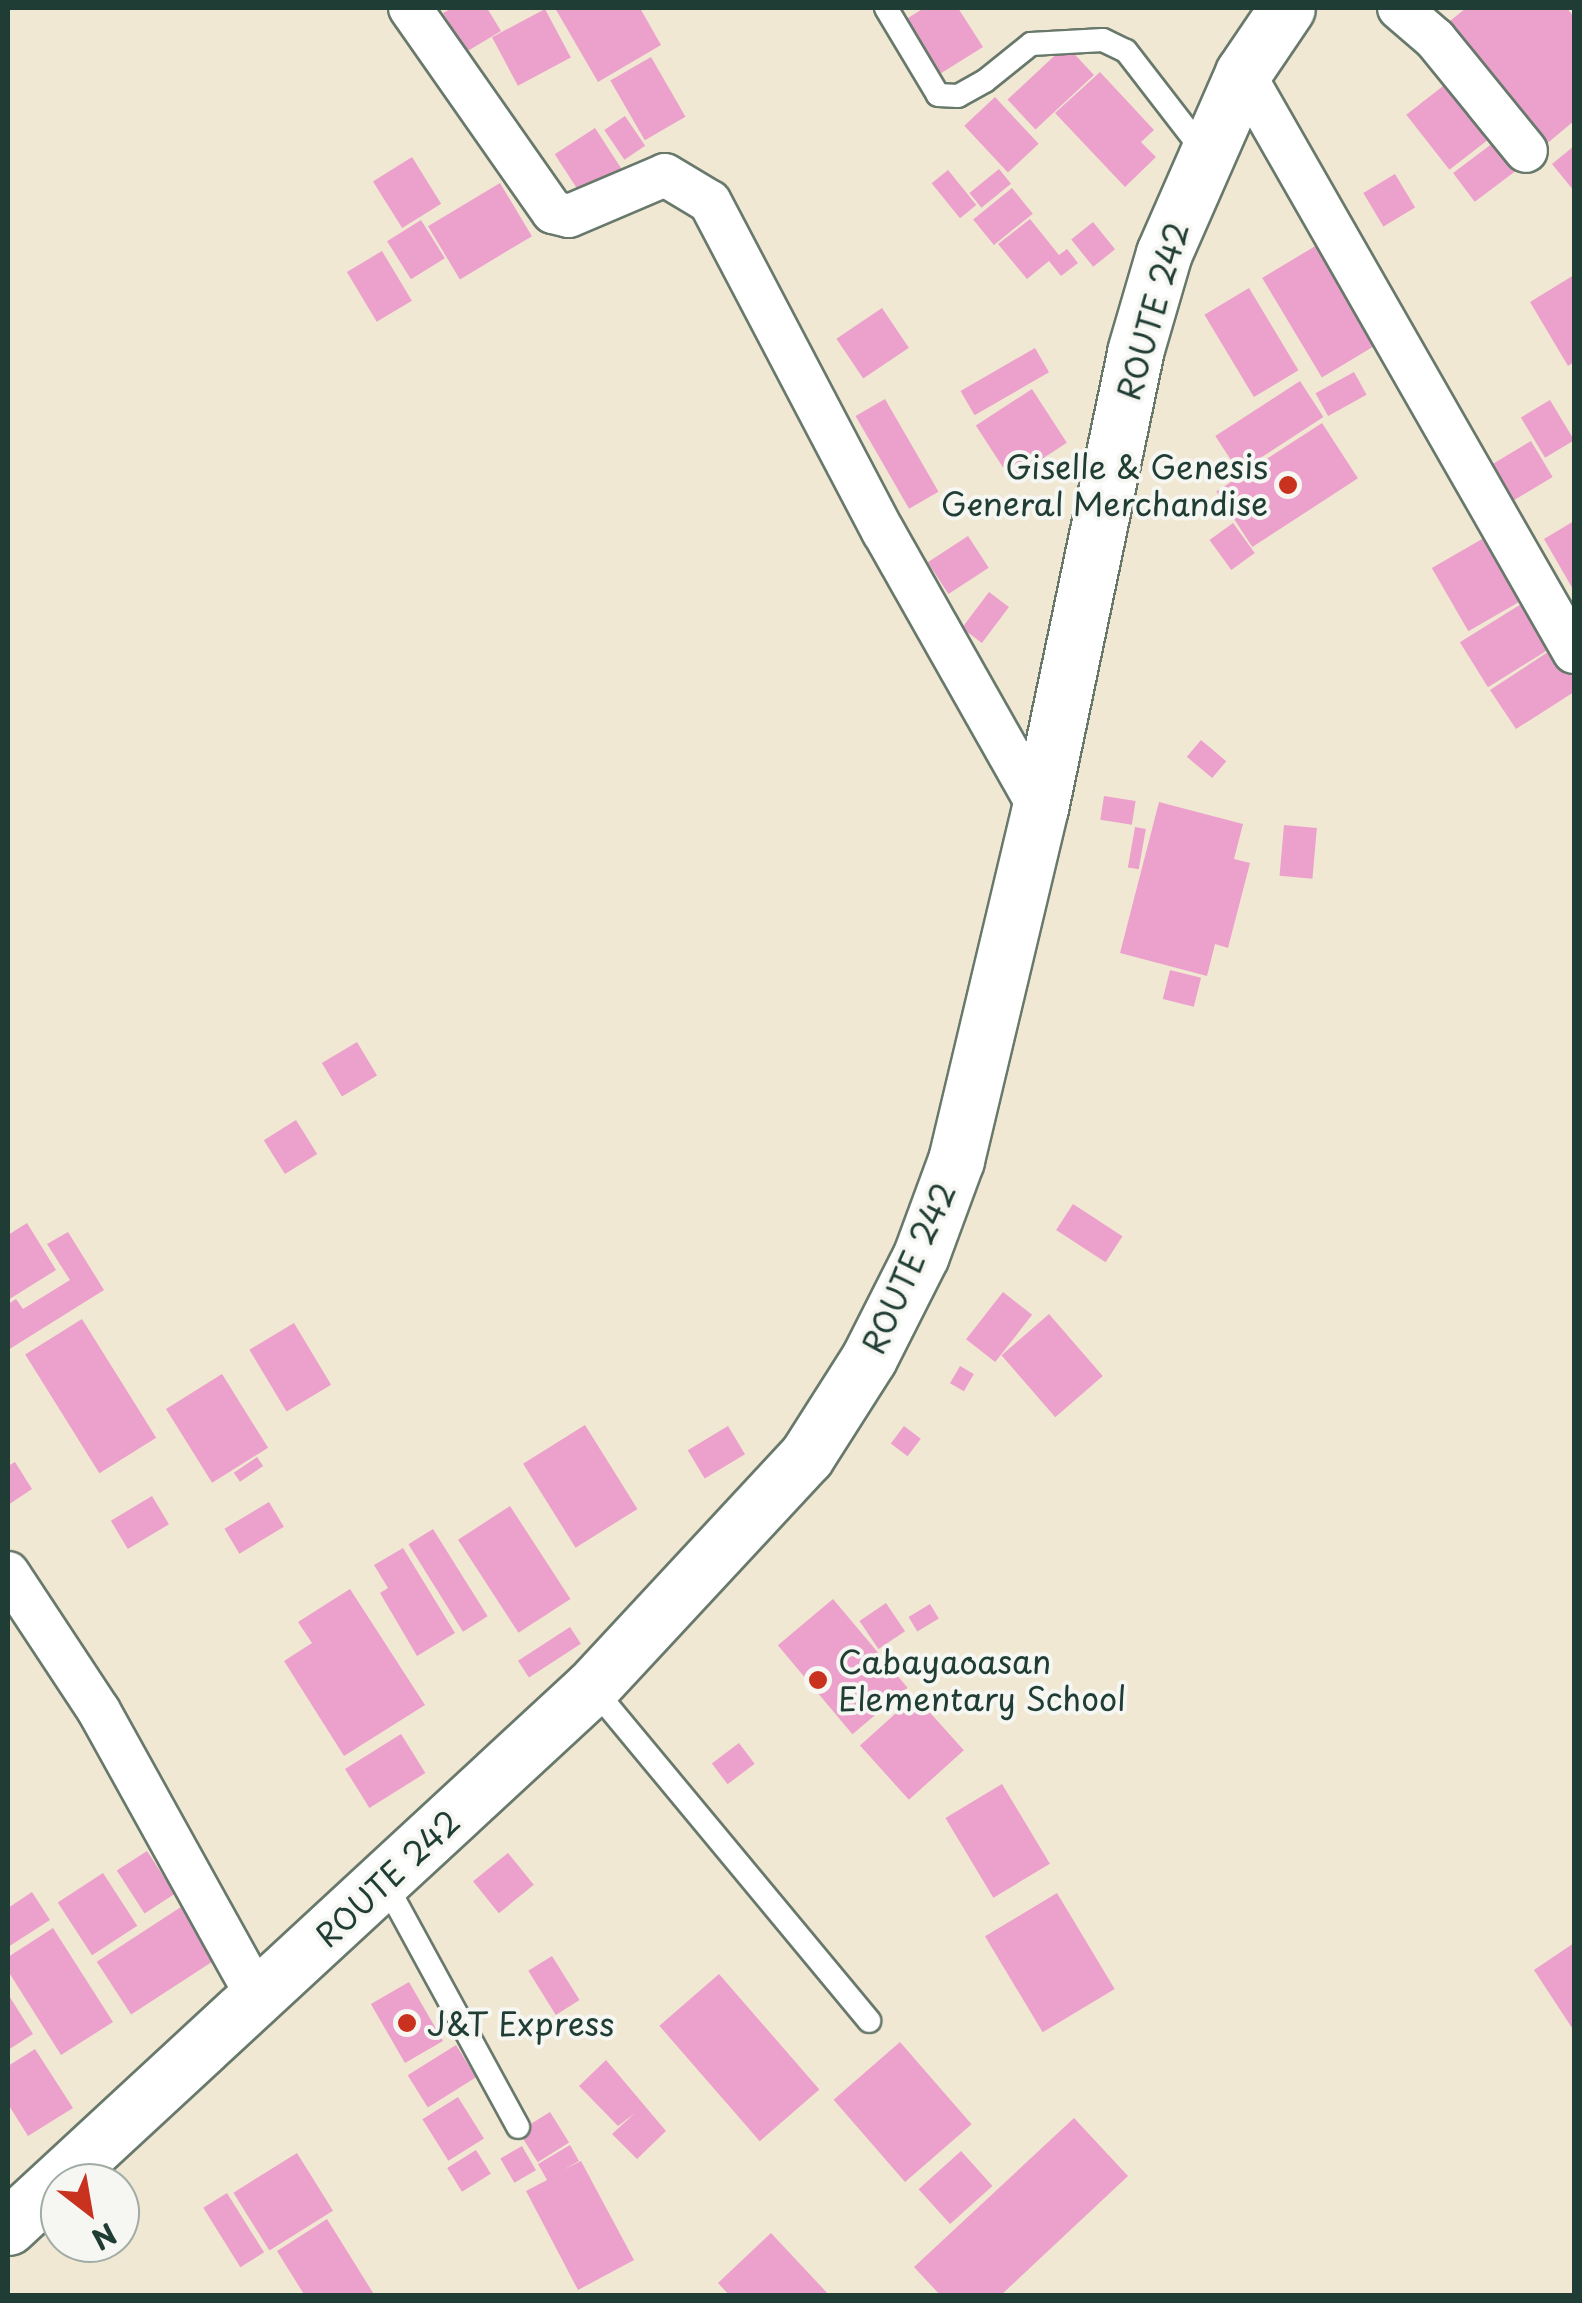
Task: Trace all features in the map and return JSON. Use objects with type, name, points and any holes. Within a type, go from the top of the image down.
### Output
[{"type":"main road","name":"ROUTE 242","points":[[8,2227],[592,1688],[806,1456],[869,1358],[921,1255],[956,1160],[1040,808],[1135,352],[1164,254],[1204,152],[1243,73],[1287,8]]},
{"type":"street","points":[[410,8],[553,212],[569,216],[665,174],[710,202],[883,531],[1040,808]]},
{"type":"street","points":[[1399,8],[1435,39],[1526,150]]},
{"type":"street","points":[[1243,73],[1574,652]]},
{"type":"street","points":[[8,1572],[99,1711],[258,1998]]},
{"type":"lane","points":[[886,8],[938,95],[958,96],[985,81],[1031,44],[1104,40],[1126,51],[1204,152]]},
{"type":"lane","points":[[592,1688],[869,2021]]},
{"type":"lane","points":[[384,1881],[518,2127]]},
{"type":"building","points":[[452,8],[487,8],[501,31],[466,52],[443,13]]},
{"type":"building","points":[[555,8],[640,8],[661,45],[598,82]]},
{"type":"building","points":[[924,8],[958,8],[983,47],[935,77],[900,23]]},
{"type":"building","points":[[1466,8],[1567,8],[1574,17],[1574,121],[1544,146],[1445,25]]},
{"type":"building","points":[[545,9],[571,58],[518,86],[492,37]]},
{"type":"building","points":[[1066,45],[1094,75],[1035,130],[1007,100]]},
{"type":"building","points":[[651,57],[686,117],[645,140],[610,80]]},
{"type":"building","points":[[1100,72],[1154,130],[1141,142],[1156,157],[1125,187],[1055,113]]},
{"type":"building","points":[[1452,79],[1495,134],[1449,170],[1406,115]]},
{"type":"building","points":[[995,97],[1039,144],[1008,172],[964,126]]},
{"type":"building","points":[[625,116],[645,146],[624,160],[604,130]]},
{"type":"building","points":[[595,128],[621,168],[581,194],[555,154]]},
{"type":"building","points":[[1493,143],[1515,172],[1475,202],[1453,173]]},
{"type":"building","points":[[1574,146],[1574,191],[1552,164]]},
{"type":"building","points":[[412,157],[441,204],[402,228],[373,181]]},
{"type":"building","points":[[999,169],[1011,184],[981,208],[969,193]]},
{"type":"building","points":[[948,170],[976,205],[960,218],[932,183]]},
{"type":"building","points":[[1395,174],[1415,207],[1383,226],[1363,193]]},
{"type":"building","points":[[500,183],[532,236],[460,279],[428,226]]},
{"type":"building","points":[[1012,188],[1033,214],[994,245],[973,219]]},
{"type":"building","points":[[1030,219],[1059,255],[1067,249],[1078,263],[1061,276],[1049,261],[1027,279],[998,244]]},
{"type":"building","points":[[421,220],[445,258],[411,279],[387,241]]},
{"type":"building","points":[[1093,222],[1115,249],[1093,267],[1071,240]]},
{"type":"building","points":[[1317,245],[1377,344],[1322,377],[1262,278]]},
{"type":"building","points":[[382,251],[412,301],[377,322],[347,272]]},
{"type":"building","points":[[1574,275],[1574,362],[1568,366],[1530,302]]},
{"type":"building","points":[[1249,288],[1298,370],[1254,397],[1204,315]]},
{"type":"building","points":[[882,308],[909,348],[863,379],[836,339]]},
{"type":"building","points":[[1035,348],[1049,372],[975,415],[961,391]]},
{"type":"building","points":[[1354,372],[1367,395],[1328,416],[1316,393]]},
{"type":"building","points":[[1300,381],[1323,417],[1239,472],[1215,436]]},
{"type":"building","points":[[1032,389],[1067,443],[1011,479],[976,425]]},
{"type":"building","points":[[885,399],[938,492],[909,509],[856,416]]},
{"type":"building","points":[[1550,400],[1574,440],[1545,458],[1521,418]]},
{"type":"building","name":"Giselle & Genesis General Merchandise","points":[[1322,423],[1358,478],[1252,547],[1216,492]]},
{"type":"building","points":[[1531,441],[1553,477],[1511,502],[1489,466]]},
{"type":"building","points":[[1574,521],[1574,591],[1544,539]]},
{"type":"building","points":[[1233,523],[1255,553],[1231,570],[1210,540]]},
{"type":"building","points":[[1489,535],[1526,598],[1468,631],[1432,568]]},
{"type":"building","points":[[968,536],[989,568],[948,594],[928,562]]},
{"type":"building","points":[[989,592],[1009,607],[982,643],[962,628]]},
{"type":"building","points":[[1526,601],[1554,646],[1488,687],[1460,642]]},
{"type":"building","points":[[1554,648],[1574,679],[1574,692],[1516,729],[1490,690]]},
{"type":"building","points":[[1201,740],[1226,761],[1212,778],[1187,757]]},
{"type":"building","points":[[1104,796],[1136,801],[1132,825],[1100,820]]},
{"type":"building","points":[[1159,802],[1243,824],[1234,859],[1250,863],[1228,948],[1215,944],[1207,976],[1120,953]]},
{"type":"building","points":[[1284,825],[1317,828],[1312,879],[1280,876]]},
{"type":"building","points":[[1135,827],[1146,829],[1139,869],[1128,867]]},
{"type":"building","points":[[1170,970],[1201,978],[1194,1007],[1163,999]]},
{"type":"building","points":[[357,1042],[377,1075],[342,1097],[322,1063]]},
{"type":"building","points":[[296,1120],[317,1154],[285,1174],[264,1140]]},
{"type":"building","points":[[1073,1204],[1122,1236],[1106,1262],[1056,1230]]},
{"type":"building","points":[[27,1223],[56,1270],[8,1300],[8,1235]]},
{"type":"building","points":[[68,1232],[104,1290],[8,1350],[8,1304],[16,1299],[23,1309],[70,1280],[47,1244]]},
{"type":"building","points":[[1003,1292],[1032,1315],[995,1362],[966,1339]]},
{"type":"building","points":[[1049,1314],[1103,1376],[1055,1417],[1001,1355]]},
{"type":"building","points":[[82,1319],[156,1438],[99,1473],[25,1355]]},
{"type":"building","points":[[294,1323],[331,1385],[287,1411],[249,1350]]},
{"type":"building","points":[[960,1366],[974,1374],[964,1391],[950,1383]]},
{"type":"building","points":[[222,1374],[268,1448],[212,1483],[166,1409]]},
{"type":"building","points":[[585,1425],[637,1509],[576,1548],[523,1464]]},
{"type":"building","points":[[728,1426],[745,1454],[705,1478],[688,1450]]},
{"type":"building","points":[[904,1426],[921,1439],[908,1456],[891,1444]]},
{"type":"building","points":[[257,1457],[263,1466],[240,1482],[234,1473]]},
{"type":"building","points":[[15,1462],[32,1489],[8,1505],[8,1466]]},
{"type":"building","points":[[152,1496],[169,1524],[128,1549],[111,1521]]},
{"type":"building","points":[[269,1502],[284,1527],[239,1554],[224,1529]]},
{"type":"building","points":[[510,1506],[570,1599],[518,1633],[458,1540]]},
{"type":"building","points":[[433,1529],[488,1616],[463,1632],[408,1544]]},
{"type":"building","points":[[403,1548],[455,1633],[417,1656],[380,1593],[388,1588],[374,1565]]},
{"type":"building","points":[[350,1589],[425,1705],[344,1756],[284,1661],[312,1643],[298,1622]]},
{"type":"building","points":[[833,1599],[908,1688],[852,1734],[778,1645]]},
{"type":"building","points":[[886,1603],[905,1631],[878,1649],[859,1621]]},
{"type":"building","points":[[930,1604],[939,1619],[917,1631],[909,1617]]},
{"type":"building","points":[[570,1627],[581,1644],[529,1678],[518,1661]]},
{"type":"building","points":[[915,1696],[964,1750],[909,1800],[860,1746]]},
{"type":"building","points":[[401,1734],[425,1773],[369,1808],[345,1769]]},
{"type":"building","points":[[739,1743],[755,1764],[727,1784],[712,1763]]},
{"type":"building","points":[[1002,1784],[1050,1864],[993,1898],[945,1818]]},
{"type":"building","points":[[147,1851],[175,1894],[145,1913],[117,1871]]},
{"type":"building","points":[[508,1853],[534,1885],[499,1913],[473,1881]]},
{"type":"building","points":[[103,1873],[137,1926],[92,1955],[58,1902]]},
{"type":"building","points":[[32,1892],[50,1920],[8,1947],[8,1908]]},
{"type":"building","points":[[1057,1893],[1115,1989],[1043,2032],[985,1936]]},
{"type":"building","points":[[184,1905],[218,1958],[131,2014],[97,1962]]},
{"type":"building","points":[[53,1928],[113,2022],[61,2055],[8,1971],[8,1957]]},
{"type":"building","points":[[1574,1943],[1574,2031],[1534,1970]]},
{"type":"building","points":[[552,1956],[580,2000],[556,2015],[528,1971]]},
{"type":"building","points":[[719,1974],[819,2089],[760,2141],[659,2026]]},
{"type":"building","name":"J&T Express","points":[[409,1982],[443,2041],[405,2063],[371,2004]]},
{"type":"building","points":[[8,1994],[33,2034],[8,2050]]},
{"type":"building","points":[[900,2042],[972,2124],[905,2182],[834,2100]]},
{"type":"building","points":[[456,2045],[476,2077],[428,2107],[408,2075]]},
{"type":"building","points":[[35,2049],[73,2108],[28,2136],[8,2104],[8,2066]]},
{"type":"building","points":[[606,2060],[666,2131],[637,2159],[612,2134],[635,2113],[618,2126],[579,2086]]},
{"type":"building","points":[[458,2097],[484,2139],[448,2161],[422,2119]]},
{"type":"building","points":[[550,2112],[569,2143],[538,2162],[519,2132]]},
{"type":"building","points":[[1074,2118],[1128,2176],[1000,2296],[941,2296],[914,2267]]},
{"type":"building","points":[[570,2145],[579,2161],[563,2170],[581,2161],[634,2260],[578,2290],[526,2191],[547,2180],[538,2164]]},
{"type":"building","points":[[522,2146],[536,2170],[514,2183],[500,2158]]},
{"type":"building","points":[[476,2150],[491,2174],[462,2192],[447,2168]]},
{"type":"building","points":[[961,2151],[992,2186],[950,2224],[919,2189]]},
{"type":"building","points":[[297,2153],[333,2211],[269,2250],[233,2193]]},
{"type":"building","points":[[227,2193],[264,2252],[240,2267],[203,2208]]},
{"type":"building","points":[[327,2219],[375,2296],[305,2296],[277,2251]]},
{"type":"building","points":[[771,2233],[830,2296],[730,2296],[718,2283]]},
{"type":"place","name":"Giselle & Genesis General Merchandise","points":[[1288,485]]},
{"type":"place","name":"Cabayaoasan Elementary School","points":[[818,1680]]},
{"type":"place","name":"J&T Express","points":[[407,2023]]}]
